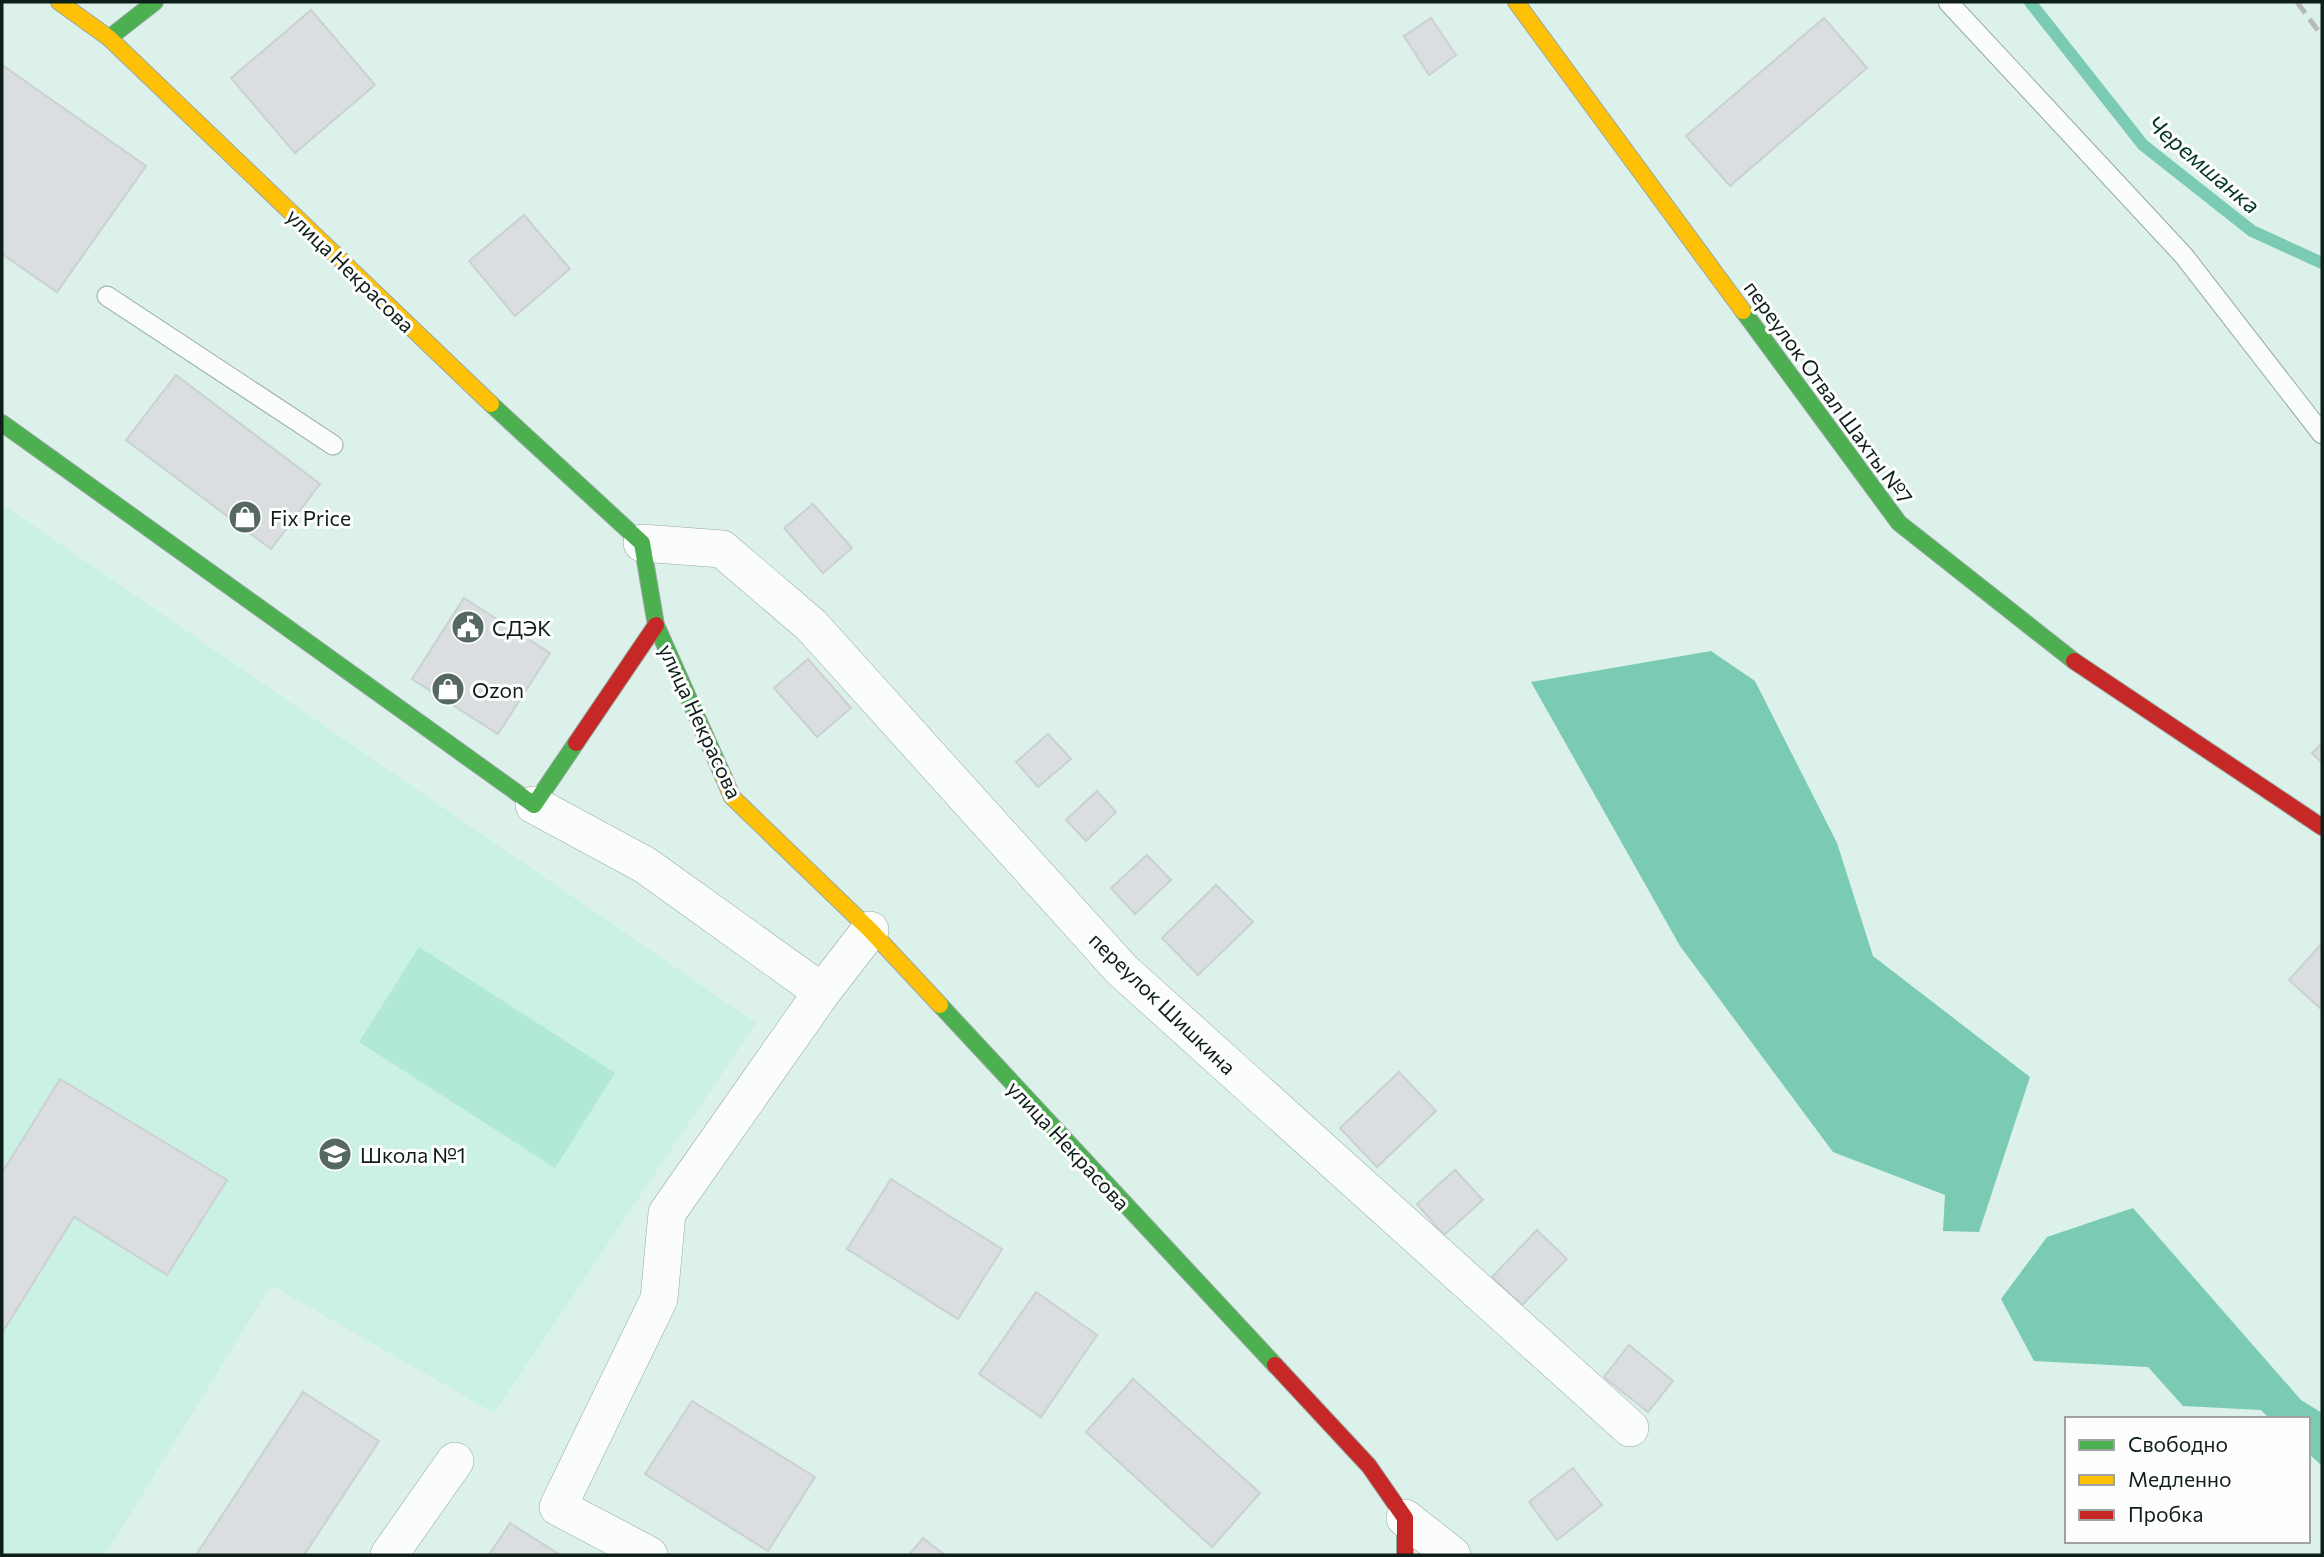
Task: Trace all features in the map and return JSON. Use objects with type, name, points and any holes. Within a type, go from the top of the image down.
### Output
[{"type":"street","name":"улица Некрасова","points":[[59,2],[109,38],[471,386],[642,543],[656,625],[732,797],[870,930],[1369,1466],[1405,1518],[1452,1555]]},
{"type":"street","points":[[109,38],[155,2]]},
{"type":"street","name":"переулок Отвал Шахты №7","points":[[1516,2],[1899,523],[2075,663],[2322,827]]},
{"type":"street","points":[[2,423],[534,805],[645,864],[822,992]]},
{"type":"street","name":"переулок Шишкина","points":[[642,543],[722,549],[811,625],[1122,970],[1630,1428]]},
{"type":"street","points":[[534,805],[656,625]]},
{"type":"street","points":[[649,1555],[558,1507],[659,1299],[667,1213],[822,992],[870,930]]},
{"type":"street","points":[[389,1555],[455,1461]]},
{"type":"street","points":[[1405,1518],[1405,1555]]},
{"type":"lane","points":[[1948,2],[2184,256],[2322,434]]},
{"type":"lane","points":[[107,296],[333,445]]},
{"type":"shaded area","name":"Школа №1","points":[[2,504],[756,1023],[494,1413],[271,1285],[105,1555],[2,1555]]},
{"type":"shaded area","points":[[1711,651],[1755,681],[1837,843],[1873,956],[2030,1077],[1979,1232],[1943,1231],[1945,1195],[1833,1152],[1680,946],[1531,682]]},
{"type":"shaded area","points":[[419,947],[615,1073],[555,1168],[359,1042]]},
{"type":"shaded area","points":[[2133,1208],[2301,1400],[2322,1413],[2322,1466],[2310,1455],[2310,1417],[2268,1417],[2261,1410],[2183,1406],[2148,1367],[2034,1361],[2001,1299],[2047,1237]]},
{"type":"building","points":[[311,10],[375,85],[295,153],[231,78]]},
{"type":"building","points":[[1431,18],[1456,55],[1429,75],[1404,36]]},
{"type":"building","points":[[1824,18],[1867,68],[1730,186],[1686,136]]},
{"type":"building","points":[[2,65],[146,166],[57,292],[2,254]]},
{"type":"building","points":[[524,215],[570,269],[515,316],[469,261]]},
{"type":"building","points":[[176,375],[320,484],[271,549],[126,440]]},
{"type":"building","points":[[813,504],[852,548],[823,573],[784,528]]},
{"type":"building","points":[[464,598],[550,653],[498,734],[412,679]]},
{"type":"building","points":[[808,659],[851,708],[817,737],[774,688]]},
{"type":"building","points":[[1048,734],[1071,759],[1038,787],[1016,762]]},
{"type":"building","points":[[2322,743],[2322,763],[2312,753]]},
{"type":"building","points":[[1097,791],[1116,812],[1086,841],[1066,820]]},
{"type":"building","points":[[1147,855],[1171,880],[1135,914],[1111,888]]},
{"type":"building","points":[[1216,885],[1253,922],[1198,975],[1162,938]]},
{"type":"building","points":[[2322,943],[2322,1010],[2289,980]]},
{"type":"building","points":[[1399,1072],[1436,1111],[1377,1167],[1340,1128]]},
{"type":"building","points":[[60,1079],[227,1180],[167,1275],[74,1217],[2,1333],[2,1173]]},
{"type":"building","points":[[1455,1170],[1483,1200],[1444,1235],[1417,1204]]},
{"type":"building","points":[[891,1179],[1002,1249],[958,1319],[847,1249]]},
{"type":"building","points":[[1537,1230],[1567,1259],[1522,1305],[1492,1277]]},
{"type":"building","points":[[1036,1292],[1097,1335],[1041,1417],[979,1374]]},
{"type":"building","points":[[1629,1345],[1673,1381],[1648,1412],[1604,1377]]},
{"type":"building","points":[[1133,1379],[1260,1493],[1212,1547],[1086,1432]]},
{"type":"building","points":[[303,1392],[379,1441],[304,1555],[196,1555]]},
{"type":"building","points":[[692,1401],[815,1477],[768,1551],[645,1474]]},
{"type":"building","points":[[1573,1468],[1602,1505],[1557,1540],[1529,1502]]},
{"type":"building","points":[[510,1523],[560,1555],[489,1555]]},
{"type":"building","points":[[923,1538],[945,1555],[909,1555]]},
{"type":"waterway","name":"Черемшанка","points":[[2030,2],[2143,145],[2252,231],[2322,263]]},
{"type":"railway","points":[[2297,2],[2322,36]]},
{"type":"traffic: fast","points":[[109,38],[155,2]]},
{"type":"traffic: fast","points":[[1743,311],[1899,523],[2074,661]]},
{"type":"traffic: fast","points":[[491,404],[642,543],[656,625],[724,778]]},
{"type":"traffic: fast","points":[[2,423],[534,805],[576,743]]},
{"type":"traffic: fast","points":[[940,1005],[1275,1365]]},
{"type":"traffic: slow","points":[[59,2],[109,38],[491,404]]},
{"type":"traffic: slow","points":[[1516,2],[1743,311]]},
{"type":"traffic: slow","points":[[724,778],[732,797],[870,930],[940,1005]]},
{"type":"traffic: jam","points":[[576,743],[656,625]]},
{"type":"traffic: jam","points":[[2074,661],[2322,827]]},
{"type":"traffic: jam","points":[[1275,1365],[1369,1466],[1405,1518],[1405,1555]]},
{"type":"place","name":"Fix Price","points":[[245,517]]},
{"type":"place","name":"СДЭК","points":[[468,627]]},
{"type":"place","name":"Ozon","points":[[448,689]]},
{"type":"place","name":"Школа №1","points":[[335,1154]]}]
